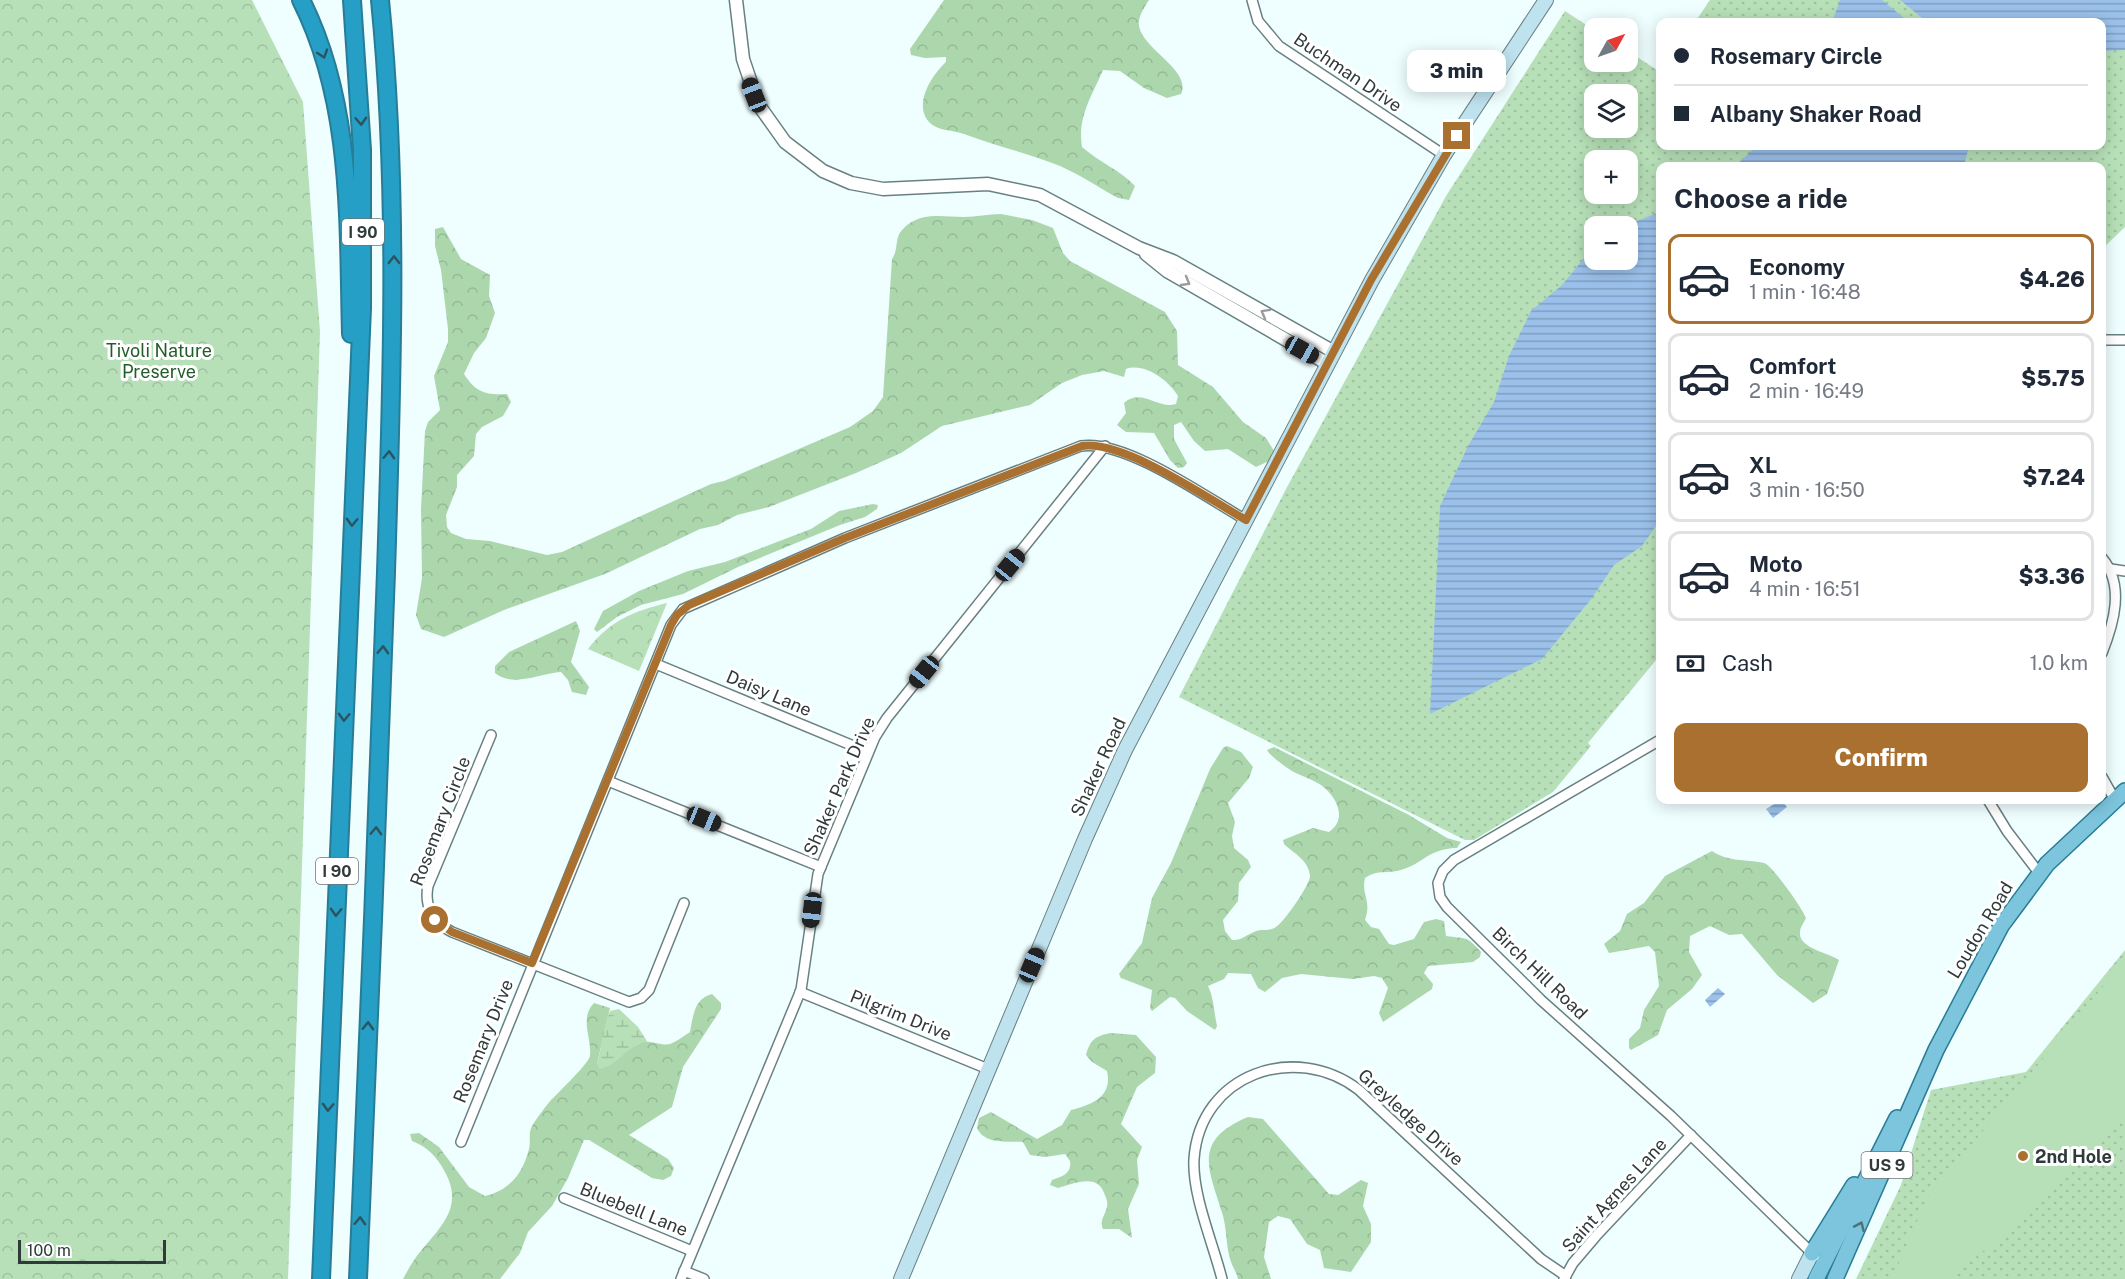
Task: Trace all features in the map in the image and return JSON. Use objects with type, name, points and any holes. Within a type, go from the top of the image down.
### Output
[{"type":"highway","points":[[301,0],[326,61],[342,140],[348,201],[355,464]]},
{"type":"highway","name":"I 90","points":[[321,1279],[362,329],[363,203],[359,94],[352,0]]},
{"type":"highway","name":"I 90","points":[[358,1279],[382,697],[394,319],[391,148],[380,0]]},
{"type":"main road","name":"Shaker Road","points":[[901,1279],[1114,773],[1367,288],[1444,155],[1546,0]]},
{"type":"main road","name":"Loudon Road","points":[[1936,1050],[2001,926],[2039,873],[2120,796]]},
{"type":"main road","name":"US 9","points":[[1822,1274],[1889,1133],[1936,1050]]},
{"type":"main road","name":"US 9","points":[[1835,1279],[1936,1050]]},
{"type":"main road","points":[[1799,1279],[1812,1253],[1889,1133]]},
{"type":"street","points":[[736,0],[743,59],[754,95],[779,135],[814,165],[851,183],[883,189],[978,184],[1019,189],[1057,203],[1139,248],[1167,271],[1331,358]]},
{"type":"street","name":"Buchman Drive","points":[[1252,0],[1258,21],[1279,46],[1444,155]]},
{"type":"street","points":[[2106,340],[2125,340]]},
{"type":"street","name":"Rosemary Drive","points":[[460,1142],[673,622],[689,605],[845,538],[1067,450],[1087,445],[1105,446]]},
{"type":"street","points":[[1105,446],[1128,453],[1246,520]]},
{"type":"street","name":"Shaker Park Drive","points":[[683,1275],[800,992],[821,867],[868,752],[884,722],[1105,446]]},
{"type":"street","points":[[2106,563],[2116,583],[2117,600],[2111,631],[2106,643]]},
{"type":"street","points":[[2111,569],[2125,571]]},
{"type":"street","points":[[2111,631],[2125,616]]},
{"type":"street","name":"Daisy Lane","points":[[656,664],[868,752]]},
{"type":"street","name":"Rosemary Circle","points":[[491,735],[430,881],[428,902],[432,916],[447,930],[623,1001],[638,1000],[651,987],[684,903]]},
{"type":"street","name":"Birch Hill Road","points":[[1656,742],[1464,853],[1445,868],[1438,887],[1447,907],[1519,979],[1690,1135],[1812,1253],[1822,1274]]},
{"type":"street","points":[[608,781],[821,867]]},
{"type":"street","points":[[2106,781],[2120,796]]},
{"type":"street","points":[[1990,804],[2007,831],[2039,873]]},
{"type":"street","name":"Pilgrim Drive","points":[[800,992],[988,1069]]},
{"type":"street","name":"Greyledge Drive","points":[[1221,1279],[1194,1169],[1200,1131],[1215,1106],[1236,1084],[1261,1071],[1292,1065],[1324,1071],[1353,1086],[1541,1259],[1565,1277]]},
{"type":"street","name":"Saint Agnes Lane","points":[[1565,1277],[1596,1236],[1690,1135]]},
{"type":"street","name":"Bluebell Lane","points":[[564,1198],[692,1251]]},
{"type":"street","points":[[683,1275],[704,1279]]},
{"type":"green space","name":"Tivoli Nature Preserve","points":[[0,0],[252,0],[303,102],[320,332],[288,1279],[0,1279]]},
{"type":"green space","points":[[944,0],[1149,0],[1139,21],[1140,30],[1179,76],[1182,85],[1181,94],[1167,98],[1144,88],[1120,71],[1103,70],[1086,107],[1081,136],[1082,147],[1135,186],[1129,200],[1118,198],[1060,166],[964,134],[941,129],[930,123],[925,116],[923,99],[930,82],[946,62],[946,57],[925,58],[911,55],[910,49]]},
{"type":"green space","points":[[1710,0],[2125,0],[2125,227],[2106,245],[2106,162],[1656,162],[1656,660],[1588,743],[1591,746],[1553,792],[1474,840],[1465,840],[1179,697],[1286,489],[1446,196],[1565,11],[1584,23],[1584,72],[1638,72],[1638,58],[1656,69],[1656,150],[2106,150],[2106,18],[1698,18]]},
{"type":"green space","points":[[1001,214],[1032,220],[1053,228],[1063,253],[1070,261],[1165,312],[1177,331],[1178,365],[1213,387],[1243,422],[1266,438],[1274,451],[1269,461],[1256,467],[1228,449],[1205,451],[1194,441],[1181,422],[1174,425],[1174,439],[1187,463],[1184,467],[1178,468],[1170,460],[1154,433],[1126,432],[1117,425],[1126,413],[1124,403],[1131,399],[1137,397],[1163,404],[1176,404],[1178,396],[1169,384],[1156,374],[1141,368],[1126,369],[1124,377],[1104,371],[1082,375],[1062,383],[1030,405],[942,426],[901,453],[856,473],[769,507],[737,515],[718,525],[700,529],[605,574],[504,610],[444,637],[421,629],[416,615],[422,578],[421,509],[425,431],[428,422],[440,410],[434,376],[448,342],[441,270],[435,246],[435,229],[443,227],[461,259],[490,275],[489,296],[495,313],[486,338],[474,353],[464,374],[482,392],[507,394],[511,402],[503,416],[482,427],[476,434],[474,456],[457,475],[457,487],[446,515],[447,527],[451,533],[466,539],[490,541],[547,555],[562,552],[711,484],[724,481],[850,427],[873,411],[883,397],[892,259],[900,233],[916,220],[931,216],[969,217]]},
{"type":"green space","points":[[878,505],[877,509],[865,517],[738,567],[683,594],[641,605],[617,617],[597,632],[594,629],[603,611],[639,591],[688,571],[725,562],[811,529],[839,511]]},
{"type":"green space","points":[[667,603],[639,671],[588,649],[605,631],[623,618]]},
{"type":"green space","points":[[576,621],[580,631],[571,662],[589,687],[586,695],[572,692],[568,680],[561,672],[519,680],[502,677],[495,673],[495,666],[509,652]]},
{"type":"green space","points":[[1227,746],[1241,752],[1253,767],[1249,778],[1228,803],[1235,822],[1232,836],[1234,848],[1248,860],[1251,867],[1239,883],[1238,901],[1223,920],[1225,931],[1232,940],[1276,927],[1306,887],[1310,876],[1309,870],[1300,857],[1284,844],[1283,840],[1313,828],[1329,832],[1338,821],[1336,802],[1327,790],[1277,760],[1267,750],[1274,747],[1409,815],[1447,838],[1461,842],[1457,848],[1439,851],[1409,867],[1365,878],[1367,913],[1365,920],[1371,927],[1379,929],[1389,944],[1394,945],[1414,939],[1424,922],[1436,919],[1444,921],[1446,936],[1469,940],[1481,952],[1480,957],[1473,962],[1428,966],[1424,973],[1433,984],[1432,989],[1383,1022],[1379,1013],[1388,988],[1382,978],[1374,976],[1353,979],[1301,974],[1282,978],[1265,992],[1258,988],[1251,974],[1228,973],[1224,979],[1208,986],[1217,1026],[1215,1030],[1187,1011],[1175,998],[1170,997],[1152,1011],[1150,1008],[1152,990],[1121,978],[1119,974],[1142,943],[1152,898],[1171,863],[1210,769],[1223,748]]},
{"type":"green space","points":[[1712,851],[1730,859],[1764,863],[1780,879],[1806,918],[1801,927],[1801,938],[1809,946],[1839,960],[1827,994],[1813,1003],[1777,975],[1742,934],[1729,935],[1710,926],[1690,936],[1689,952],[1702,975],[1692,989],[1667,1010],[1658,1035],[1631,1050],[1629,1039],[1640,1028],[1644,1010],[1659,986],[1655,952],[1649,946],[1609,953],[1604,944],[1620,931],[1627,914],[1644,903],[1665,876]]},
{"type":"green space","points":[[2125,950],[2125,1279],[1856,1279],[1901,1185],[1931,1090],[2026,1072]]},
{"type":"green space","name":"2nd Hole","points":[[2125,960],[2125,1115],[2031,1212],[1949,1279],[1892,1279],[1927,1198]]},
{"type":"green space","points":[[712,994],[721,1003],[721,1009],[683,1067],[672,1107],[629,1135],[668,1159],[674,1168],[671,1176],[663,1180],[652,1178],[589,1140],[584,1140],[568,1178],[552,1206],[528,1232],[520,1253],[500,1279],[403,1279],[415,1258],[448,1215],[452,1196],[450,1184],[439,1162],[427,1149],[412,1141],[410,1134],[419,1133],[439,1147],[469,1187],[485,1196],[502,1190],[523,1166],[529,1149],[532,1126],[551,1100],[573,1078],[590,1056],[587,1015],[594,1003],[610,1008],[597,1064],[610,1065],[623,1052],[644,1041],[668,1044],[690,1032],[698,1004],[706,996]]},
{"type":"green space","points":[[619,1009],[638,1027],[647,1041],[640,1043],[612,1064],[599,1069],[597,1064],[610,1011]]},
{"type":"green space","points":[[1111,1033],[1136,1035],[1156,1057],[1155,1073],[1137,1087],[1121,1124],[1142,1147],[1137,1160],[1139,1184],[1128,1209],[1132,1238],[1119,1229],[1103,1229],[1102,1220],[1107,1201],[1101,1187],[1096,1183],[1084,1182],[1058,1188],[1050,1185],[1052,1180],[1068,1172],[1070,1161],[1065,1154],[1045,1157],[1030,1155],[1023,1142],[991,1140],[977,1128],[979,1118],[991,1112],[1037,1139],[1062,1125],[1071,1110],[1093,1102],[1104,1093],[1108,1080],[1107,1071],[1092,1062],[1086,1055],[1094,1040]]},
{"type":"green space","points":[[1248,1117],[1263,1119],[1329,1194],[1338,1195],[1361,1180],[1368,1183],[1363,1206],[1371,1224],[1371,1242],[1351,1272],[1324,1268],[1320,1250],[1307,1244],[1290,1219],[1278,1216],[1269,1222],[1264,1257],[1271,1279],[1238,1279],[1229,1257],[1224,1222],[1213,1185],[1209,1159],[1211,1147],[1218,1136],[1230,1126]]},
{"type":"water","points":[[1840,0],[1882,0],[1904,18],[1833,18]]},
{"type":"water","points":[[1900,0],[2125,0],[2125,50],[2106,51],[2106,18],[1922,18]]},
{"type":"water","points":[[1753,150],[1968,150],[1965,162],[1739,162]]},
{"type":"water","points":[[1656,214],[1656,526],[1642,546],[1614,565],[1592,598],[1542,659],[1430,714],[1440,506],[1468,446],[1494,402],[1509,356],[1531,311],[1562,285],[1584,258],[1584,270],[1638,270],[1638,221]]},
{"type":"water","points":[[1774,804],[1784,804],[1787,807],[1773,818],[1766,809]]},
{"type":"water","points":[[1718,988],[1725,994],[1710,1007],[1705,1000]]},
{"type":"place","name":"2nd Hole","points":[[2023,1156]]},
{"type":"route","points":[[435,920],[452,932],[532,963],[671,625],[677,615],[689,605],[845,538],[1067,450],[1094,444],[1128,453],[1246,520],[1371,280],[1424,187],[1457,136]]}]
